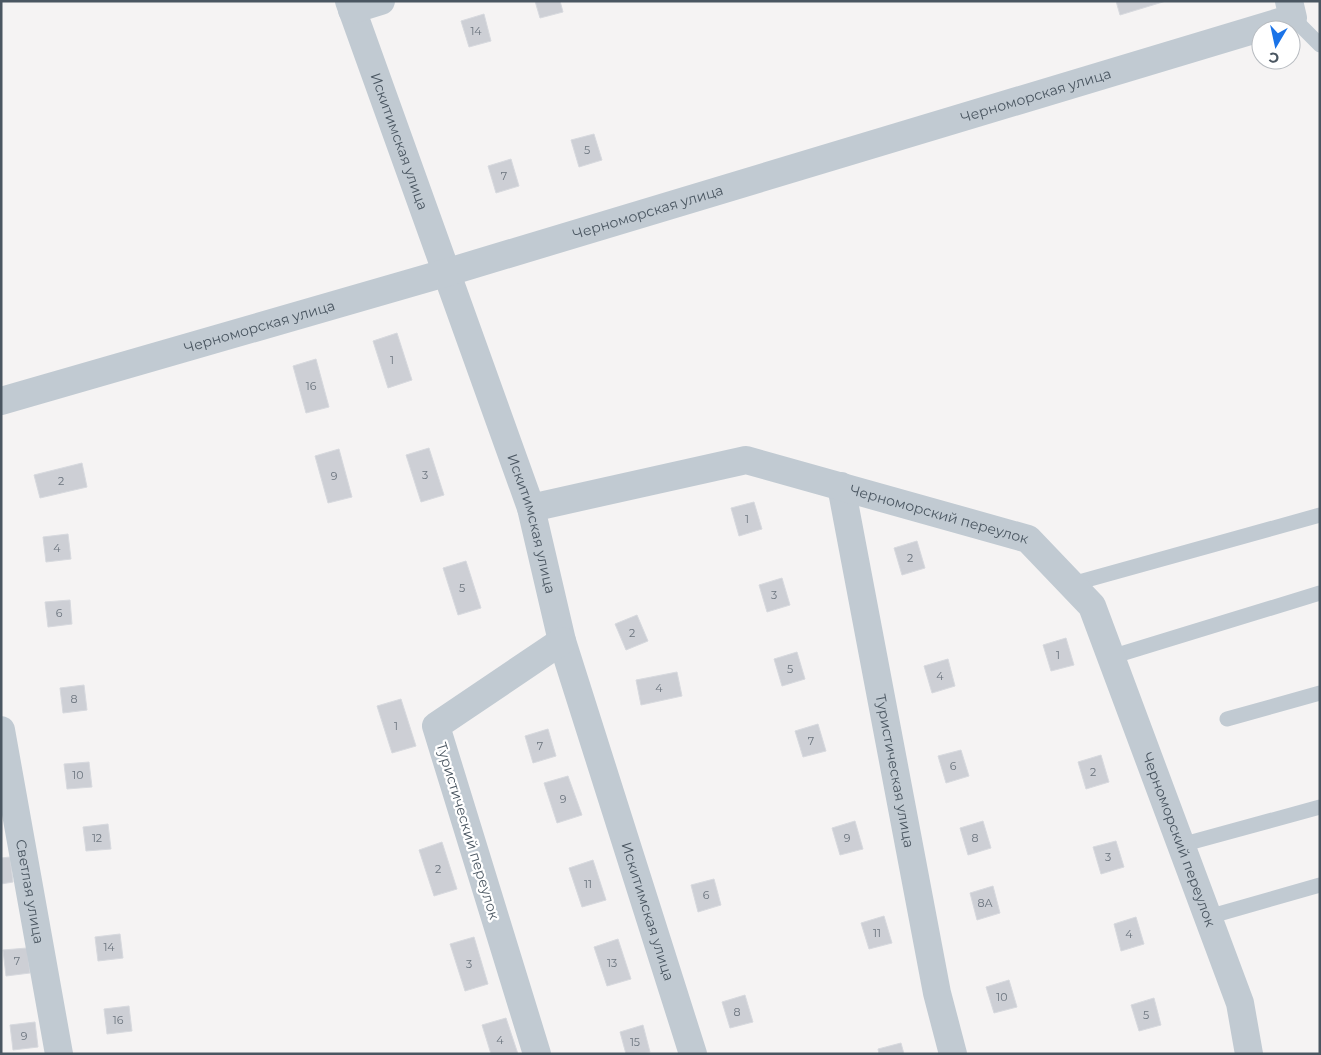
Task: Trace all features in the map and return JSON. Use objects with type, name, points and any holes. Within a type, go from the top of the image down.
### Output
[{"type":"street","points":[[350,6],[381,1]]},
{"type":"street","name":"Искитимская улица","points":[[350,6],[531,508],[562,641],[693,1054]]},
{"type":"street","name":"Черноморская улица","points":[[1,401],[445,273],[1291,9]]},
{"type":"street","name":"Черноморский переулок","points":[[531,508],[746,460],[1028,539],[1092,606],[1240,1003],[1249,1054]]},
{"type":"street","name":"Туристическая улица","points":[[841,486],[937,994],[953,1054]]},
{"type":"street","name":"Туристический переулок","points":[[537,1054],[436,726],[562,641]]},
{"type":"street","name":"Светлая улица","points":[[1,730],[59,1054]]},
{"type":"lane","points":[[1291,9],[1320,45]]},
{"type":"lane","points":[[1072,584],[1320,515]]},
{"type":"lane","points":[[1111,657],[1320,593]]},
{"type":"lane","points":[[1227,719],[1320,693]]},
{"type":"lane","points":[[1182,846],[1320,807]]},
{"type":"lane","points":[[1208,917],[1320,886]]},
{"type":"building","points":[[535,1],[560,1],[563,12],[540,18]]},
{"type":"building","points":[[1116,1],[1166,1],[1120,15]]},
{"type":"building","points":[[484,14],[491,41],[469,47],[461,21]]},
{"type":"building","points":[[594,134],[602,160],[579,167],[571,140]]},
{"type":"building","points":[[511,159],[519,186],[496,193],[488,166]]},
{"type":"building","points":[[397,333],[412,380],[388,388],[373,341]]},
{"type":"building","points":[[316,359],[329,407],[306,413],[293,366]]},
{"type":"building","points":[[429,448],[444,495],[421,502],[406,455]]},
{"type":"building","points":[[339,449],[352,497],[328,503],[315,456]]},
{"type":"building","points":[[82,463],[87,487],[40,498],[34,475]]},
{"type":"building","points":[[754,502],[762,529],[739,536],[731,508]]},
{"type":"building","points":[[68,534],[71,559],[46,562],[43,537]]},
{"type":"building","points":[[917,541],[925,568],[902,575],[894,548]]},
{"type":"building","points":[[466,561],[481,608],[458,615],[443,568]]},
{"type":"building","points":[[782,578],[790,605],[767,612],[759,585]]},
{"type":"building","points":[[70,600],[72,624],[48,627],[45,602]]},
{"type":"building","points":[[637,615],[648,641],[626,650],[615,624]]},
{"type":"building","points":[[1066,638],[1074,665],[1051,671],[1043,645]]},
{"type":"building","points":[[797,652],[805,679],[782,686],[774,659]]},
{"type":"building","points":[[948,659],[955,686],[932,693],[924,666]]},
{"type":"building","points":[[677,672],[682,696],[641,705],[636,680]]},
{"type":"building","points":[[84,685],[87,710],[63,713],[60,688]]},
{"type":"building","points":[[401,699],[416,746],[392,753],[377,706]]},
{"type":"building","points":[[818,724],[826,751],[803,757],[795,731]]},
{"type":"building","points":[[548,729],[556,756],[533,763],[525,736]]},
{"type":"building","points":[[961,750],[969,776],[946,783],[938,756]]},
{"type":"building","points":[[1101,755],[1109,782],[1086,789],[1078,762]]},
{"type":"building","points":[[89,762],[92,787],[67,789],[64,764]]},
{"type":"building","points":[[568,776],[582,815],[557,823],[544,783]]},
{"type":"building","points":[[855,821],[863,849],[840,855],[832,828]]},
{"type":"building","points":[[983,821],[991,848],[968,855],[960,828]]},
{"type":"building","points":[[108,824],[111,849],[86,851],[83,827]]},
{"type":"building","points":[[1116,841],[1124,867],[1101,874],[1093,847]]},
{"type":"building","points":[[442,842],[457,889],[434,896],[419,850]]},
{"type":"building","points":[[10,857],[13,882],[1,884],[1,858]]},
{"type":"building","points":[[593,860],[606,900],[582,907],[569,868]]},
{"type":"building","points":[[714,879],[721,905],[698,912],[691,885]]},
{"type":"building","points":[[993,886],[1000,913],[977,920],[970,893]]},
{"type":"building","points":[[884,916],[892,943],[869,949],[861,923]]},
{"type":"building","points":[[1136,917],[1144,944],[1121,951],[1114,924]]},
{"type":"building","points":[[120,934],[123,958],[98,961],[95,937]]},
{"type":"building","points":[[474,937],[488,984],[465,991],[450,944]]},
{"type":"building","points":[[618,939],[631,979],[607,986],[594,947]]},
{"type":"building","points":[[27,948],[30,973],[6,976],[3,950]]},
{"type":"building","points":[[1009,980],[1017,1007],[994,1013],[986,987]]},
{"type":"building","points":[[745,995],[753,1022],[730,1028],[722,1002]]},
{"type":"building","points":[[1154,998],[1161,1025],[1139,1031],[1131,1005]]},
{"type":"building","points":[[129,1006],[132,1031],[107,1034],[104,1009]]},
{"type":"building","points":[[506,1018],[518,1054],[491,1054],[482,1025]]},
{"type":"building","points":[[35,1022],[38,1047],[13,1050],[10,1025]]},
{"type":"building","points":[[643,1025],[650,1052],[626,1054],[620,1032]]},
{"type":"building","points":[[901,1043],[904,1054],[879,1054],[878,1049]]}]
